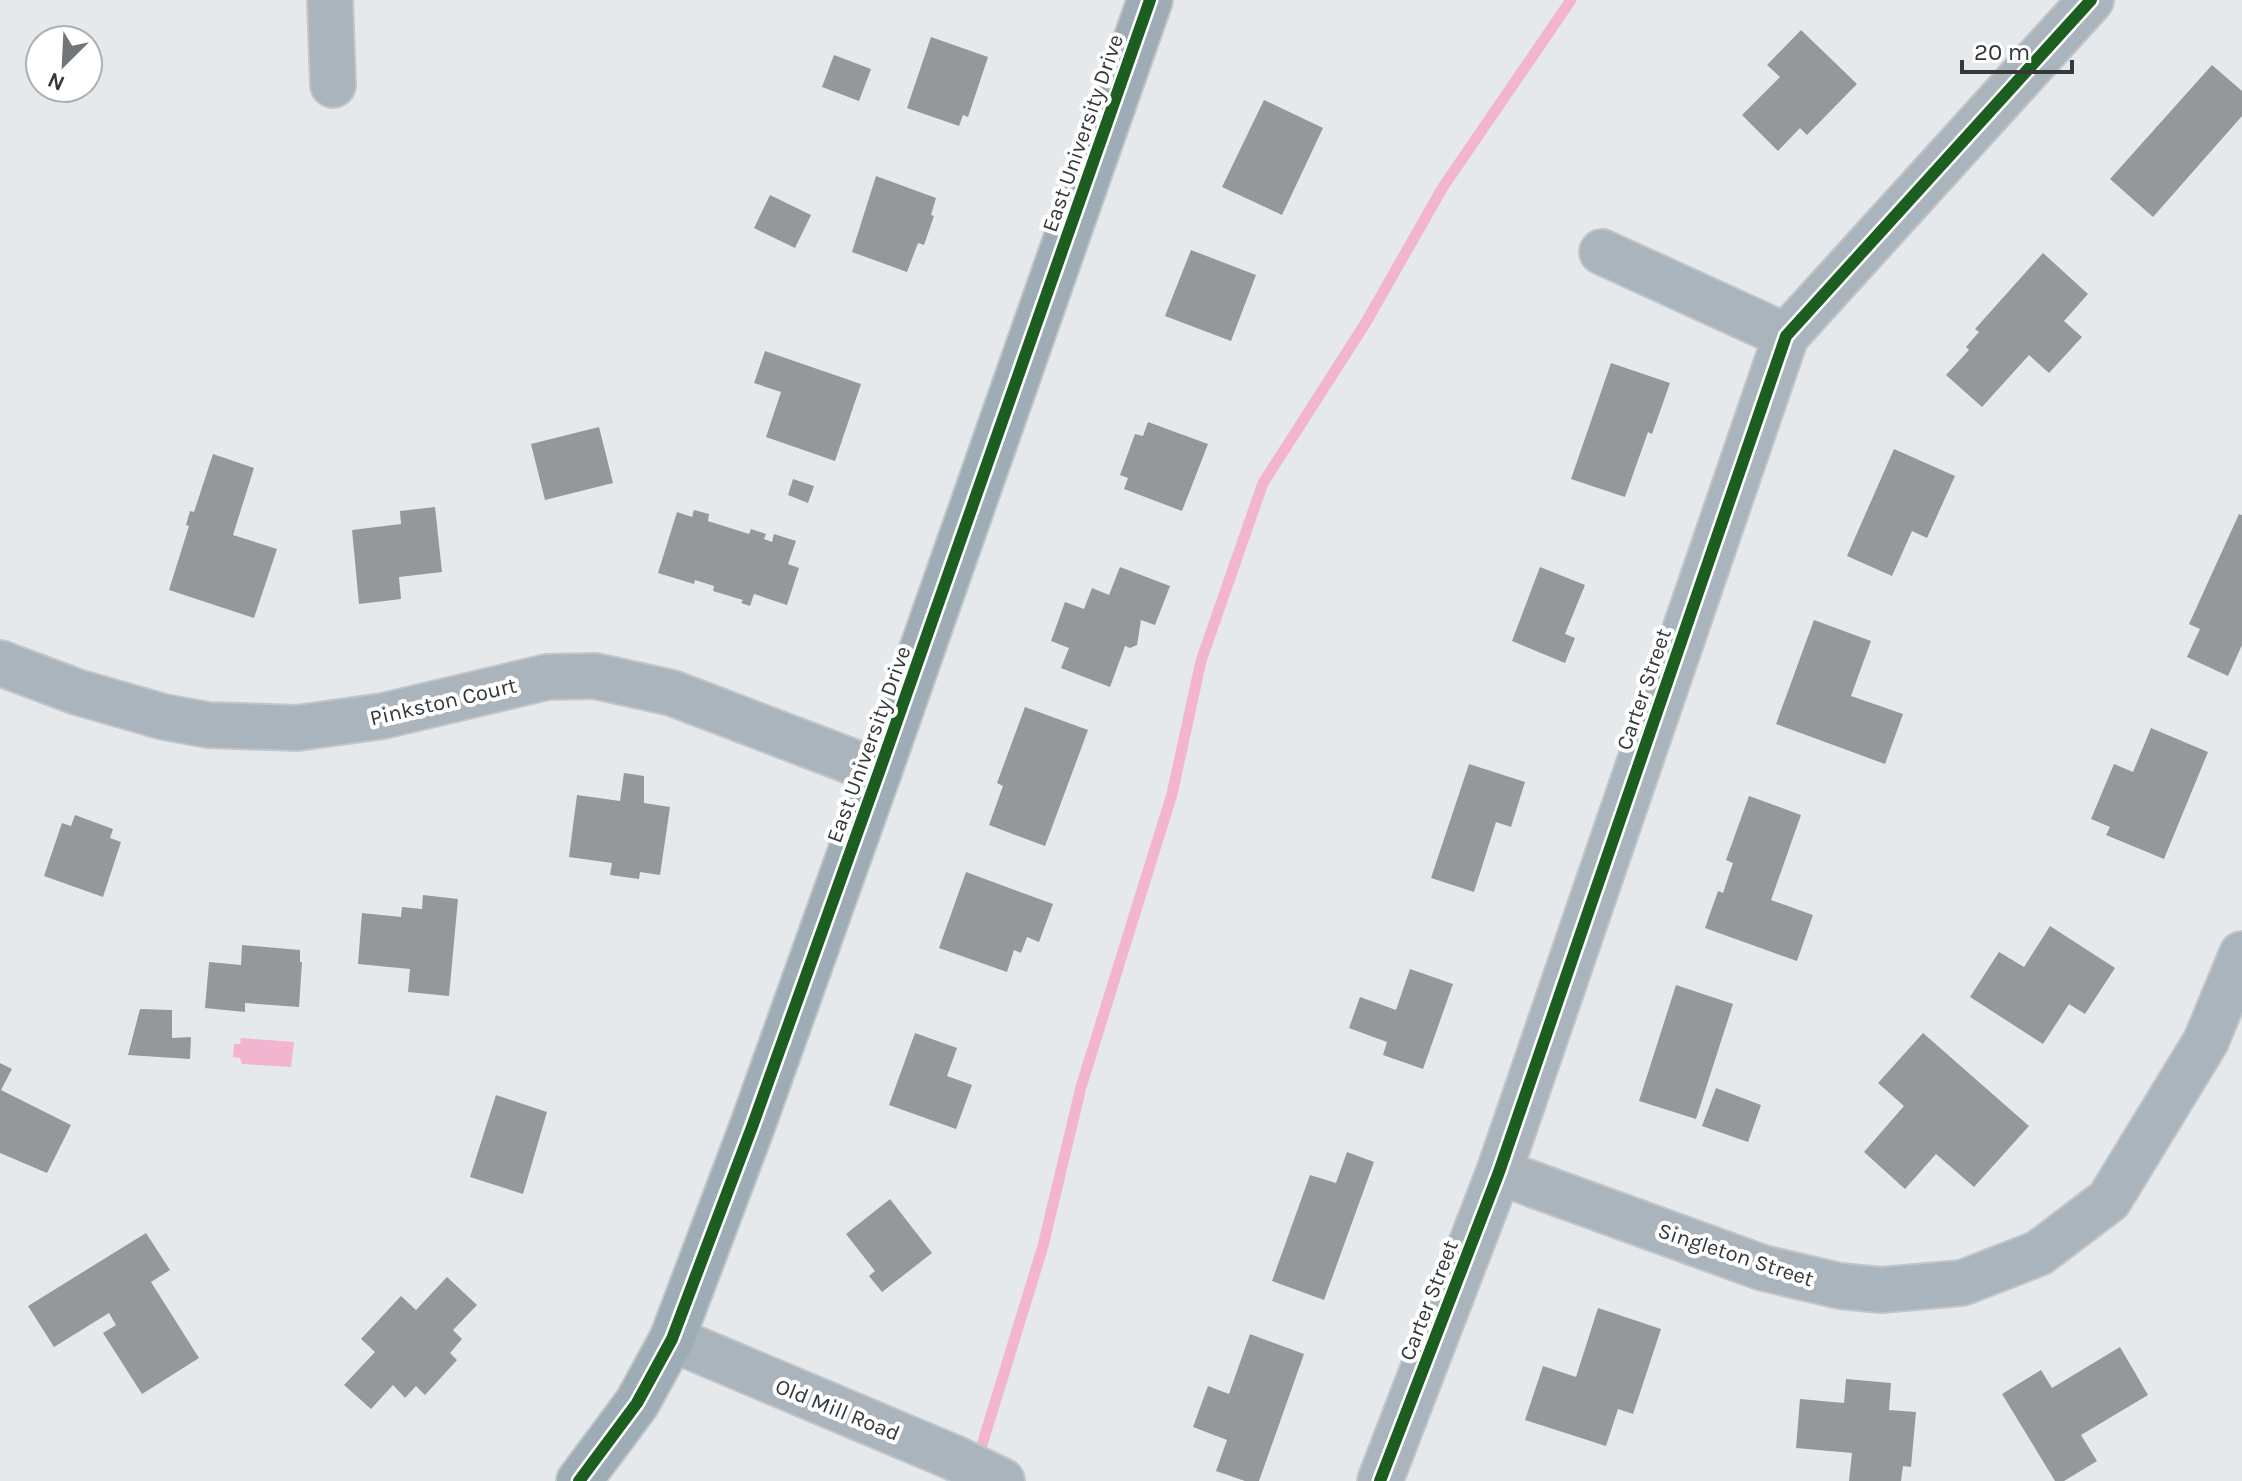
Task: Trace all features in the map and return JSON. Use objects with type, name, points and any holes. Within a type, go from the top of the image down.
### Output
[{"type":"main road","name":"East University Drive","points":[[579,1481],[637,1403],[672,1339],[752,1127],[879,772],[1150,0]]},
{"type":"street","points":[[330,0],[333,85]]},
{"type":"street","name":"Carter Street","points":[[1380,1481],[1499,1172],[1786,336],[2091,0]]},
{"type":"street","points":[[1602,252],[1786,336]]},
{"type":"street","name":"Pinkston Court","points":[[0,663],[77,692],[164,717],[208,725],[297,728],[383,716],[547,677],[595,676],[672,693],[879,772]]},
{"type":"street","name":"Singleton Street","points":[[1499,1172],[1763,1268],[1825,1283],[1881,1290],[1962,1283],[2039,1253],[2109,1200],[2224,1048],[2242,954]]},
{"type":"street","name":"Old Mill Road","points":[[672,1339],[952,1457],[999,1480]]},
{"type":"shaded area","points":[[241,1038],[294,1042],[291,1067],[242,1064],[240,1058],[233,1057],[234,1044],[240,1044]]},
{"type":"building","points":[[1801,30],[1857,84],[1807,135],[1800,128],[1778,151],[1742,115],[1780,77],[1767,65]]},
{"type":"building","points":[[931,37],[988,57],[968,117],[963,115],[959,126],[907,108]]},
{"type":"building","points":[[834,55],[871,69],[859,101],[822,87]]},
{"type":"building","points":[[2212,65],[2242,91],[2242,116],[2153,217],[2110,179]]},
{"type":"building","points":[[1264,100],[1323,128],[1282,215],[1222,187]]},
{"type":"building","points":[[876,176],[936,198],[931,215],[934,216],[924,245],[918,243],[907,272],[852,252]]},
{"type":"building","points":[[770,195],[811,215],[795,248],[754,228]]},
{"type":"building","points":[[1191,250],[1256,275],[1231,341],[1165,316]]},
{"type":"building","points":[[2043,253],[2088,294],[2064,321],[2082,337],[2049,373],[2029,355],[1982,407],[1946,375],[1969,350],[1966,347],[1979,332],[1975,329]]},
{"type":"building","points":[[765,351],[861,384],[835,461],[766,437],[781,392],[754,383]]},
{"type":"building","points":[[1611,363],[1670,383],[1652,434],[1648,432],[1625,497],[1571,479]]},
{"type":"building","points":[[1148,422],[1208,444],[1182,511],[1124,489],[1128,478],[1120,475],[1135,434],[1143,436]]},
{"type":"building","points":[[599,427],[613,483],[545,500],[531,444]]},
{"type":"building","points":[[1894,449],[1955,476],[1927,538],[1912,531],[1892,576],[1847,556]]},
{"type":"building","points":[[213,454],[254,468],[233,535],[277,549],[254,618],[169,590],[189,526],[186,525],[190,511],[194,512]]},
{"type":"building","points":[[793,479],[814,486],[808,503],[788,495]]},
{"type":"building","points":[[435,507],[442,572],[399,577],[401,599],[359,604],[352,530],[401,524],[400,511]]},
{"type":"building","points":[[694,510],[709,514],[708,521],[749,534],[751,529],[766,534],[764,539],[772,542],[774,534],[796,541],[788,564],[799,568],[787,605],[754,594],[750,606],[741,603],[743,600],[713,591],[714,586],[695,580],[694,584],[658,573],[677,512],[692,517]]},
{"type":"building","points":[[2239,514],[2242,515],[2242,645],[2228,676],[2187,657],[2200,629],[2189,624]]},
{"type":"building","points":[[1120,567],[1170,586],[1155,625],[1141,620],[1137,645],[1130,648],[1125,646],[1110,687],[1061,668],[1069,648],[1051,641],[1065,602],[1084,609],[1092,588],[1109,595]]},
{"type":"building","points":[[1540,567],[1585,585],[1565,634],[1575,638],[1565,663],[1512,641]]},
{"type":"building","points":[[1814,620],[1871,641],[1851,696],[1903,714],[1885,764],[1776,724]]},
{"type":"building","points":[[1025,707],[1088,730],[1045,846],[989,825],[1003,786],[997,783]]},
{"type":"building","points":[[2151,728],[2208,752],[2164,859],[2106,835],[2110,827],[2091,819],[2114,764],[2133,772]]},
{"type":"building","points":[[1469,764],[1525,782],[1511,827],[1496,822],[1474,892],[1431,878]]},
{"type":"building","points":[[624,773],[644,776],[644,803],[670,807],[660,875],[640,872],[639,879],[610,875],[612,863],[569,857],[577,795],[620,801]]},
{"type":"building","points":[[1749,796],[1801,815],[1771,900],[1813,915],[1797,961],[1705,928],[1718,891],[1723,893],[1733,863],[1726,860]]},
{"type":"building","points":[[75,815],[113,829],[110,838],[121,842],[103,897],[44,876],[62,823],[71,826]]},
{"type":"building","points":[[966,872],[1053,904],[1039,942],[1027,937],[1021,953],[1014,950],[1007,972],[939,948]]},
{"type":"building","points":[[423,895],[458,899],[449,996],[408,992],[410,969],[358,964],[362,913],[401,917],[402,907],[422,909]]},
{"type":"building","points":[[2050,926],[2115,968],[2085,1014],[2069,1004],[2043,1044],[1970,997],[1999,952],[2024,967]]},
{"type":"building","points":[[242,945],[300,950],[299,1007],[245,1003],[245,1012],[205,1008],[209,962],[241,965]]},
{"type":"building","points":[[1410,969],[1453,984],[1423,1069],[1383,1055],[1387,1042],[1349,1028],[1360,997],[1396,1010]]},
{"type":"building","points":[[1676,985],[1733,1004],[1696,1119],[1639,1101]]},
{"type":"building","points":[[140,1009],[172,1010],[172,1038],[191,1037],[190,1059],[128,1055]]},
{"type":"building","points":[[915,1033],[957,1048],[947,1076],[972,1085],[956,1129],[889,1105]]},
{"type":"building","points":[[1923,1033],[2029,1126],[1974,1187],[1936,1154],[1905,1189],[1864,1152],[1904,1106],[1878,1083]]},
{"type":"building","points":[[0,1063],[12,1069],[1,1090],[71,1125],[47,1173],[0,1153]]},
{"type":"building","points":[[1716,1088],[1761,1105],[1748,1142],[1702,1126]]},
{"type":"building","points":[[496,1095],[547,1112],[523,1194],[470,1177]]},
{"type":"building","points":[[1347,1152],[1374,1162],[1324,1300],[1272,1281],[1310,1175],[1336,1183]]},
{"type":"building","points":[[890,1199],[932,1253],[882,1292],[869,1276],[875,1271],[846,1234]]},
{"type":"building","points":[[146,1233],[170,1270],[151,1282],[199,1358],[142,1394],[103,1333],[116,1325],[109,1313],[54,1347],[28,1306]]},
{"type":"building","points":[[447,1277],[477,1305],[453,1330],[462,1339],[450,1353],[457,1360],[425,1395],[416,1386],[405,1398],[393,1385],[371,1409],[344,1385],[375,1352],[361,1339],[401,1296],[416,1310]]},
{"type":"building","points":[[1598,1308],[1661,1329],[1633,1414],[1618,1409],[1606,1446],[1525,1420],[1543,1366],[1576,1377]]},
{"type":"building","points":[[1250,1334],[1304,1354],[1259,1481],[1245,1481],[1216,1471],[1227,1440],[1193,1427],[1208,1386],[1229,1394]]},
{"type":"building","points":[[2120,1347],[2148,1395],[2081,1435],[2097,1461],[2064,1481],[2055,1481],[2002,1394],[2041,1370],[2052,1388]]},
{"type":"building","points":[[1846,1379],[1891,1383],[1889,1410],[1916,1412],[1911,1467],[1903,1466],[1901,1481],[1849,1481],[1852,1453],[1796,1448],[1800,1399],[1844,1403]]},
{"type":"waterway","points":[[978,1458],[1043,1246],[1081,1087],[1172,794],[1201,661],[1263,483],[1365,324],[1443,187],[1571,0]]},
{"type":"cycle path","points":[[579,1481],[637,1403],[672,1339],[752,1127],[879,772],[1150,0]]},
{"type":"cycle path","points":[[1380,1481],[1499,1172],[1786,336],[2091,0]]}]
